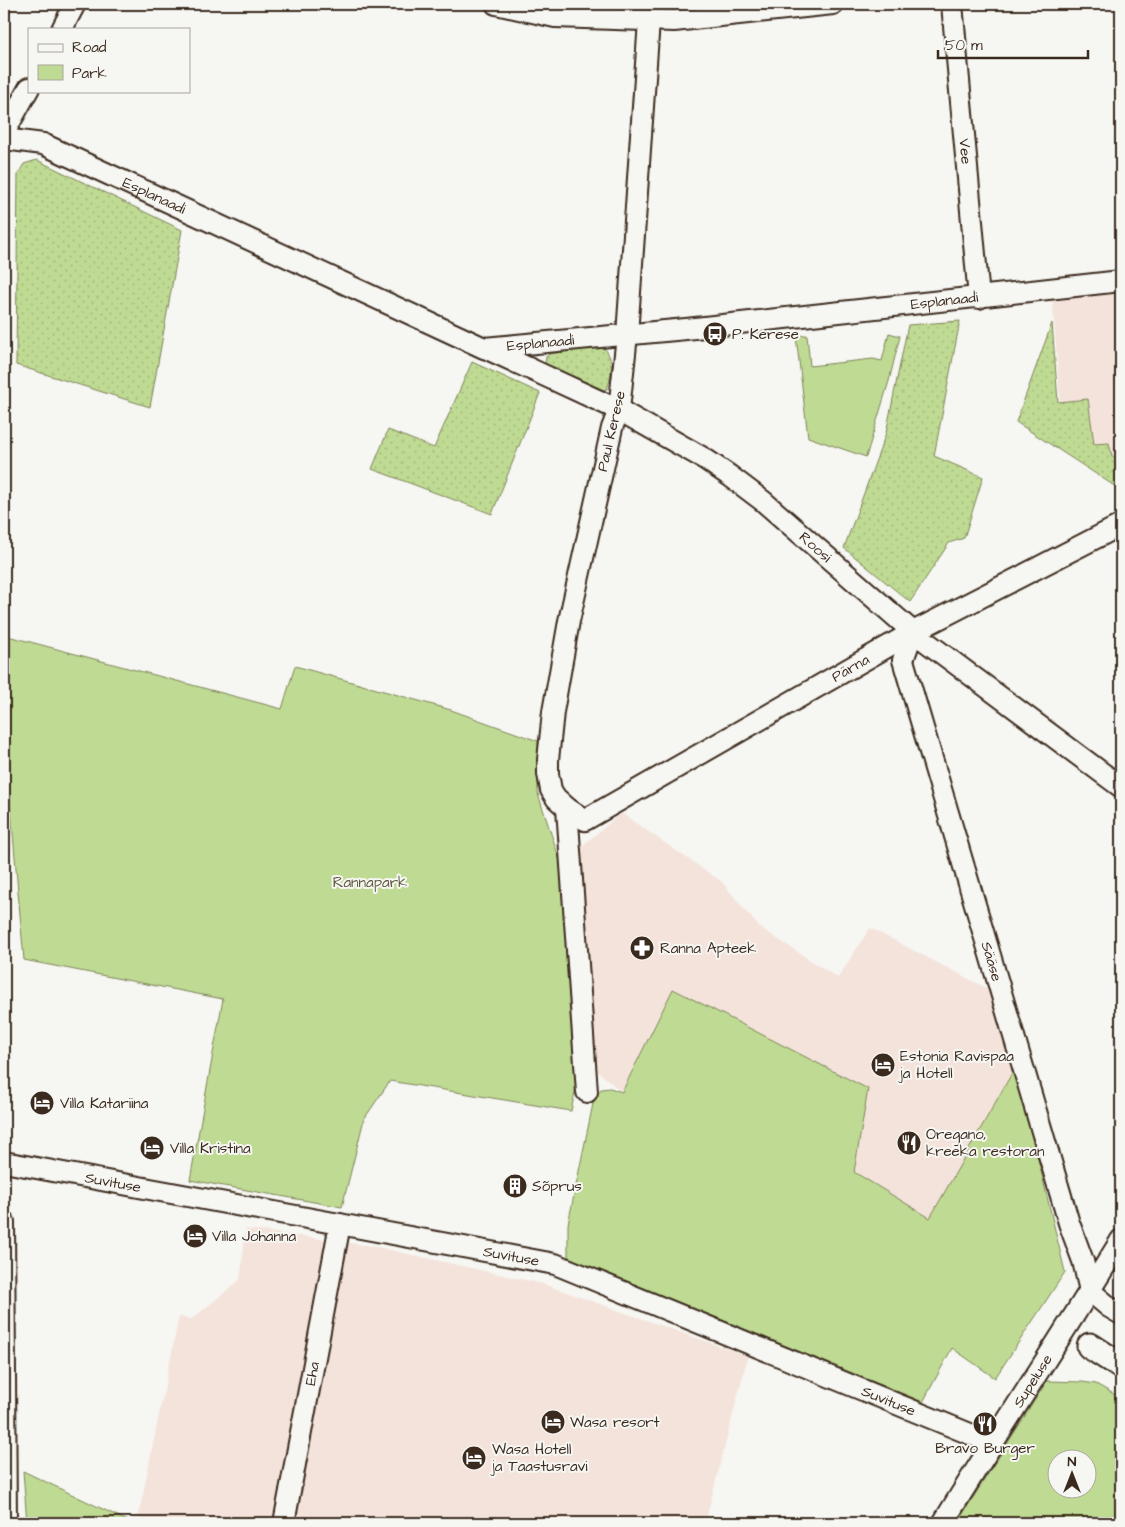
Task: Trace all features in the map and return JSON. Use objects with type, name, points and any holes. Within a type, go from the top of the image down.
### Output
[{"type":"street","points":[[63,28],[75,4]]},
{"type":"street","points":[[496,4],[555,17],[649,22],[833,4]]},
{"type":"street","name":"Vee","points":[[952,4],[979,298]]},
{"type":"street","name":"Paul Kerese","points":[[584,820],[556,798],[551,790],[548,774],[553,712],[569,621],[612,428],[619,410],[627,335],[649,22]]},
{"type":"street","points":[[4,133],[28,90]]},
{"type":"street","name":"Esplanaadi","points":[[4,139],[43,144],[484,348],[979,298],[1121,281]]},
{"type":"street","name":"Roosi","points":[[484,348],[619,410],[705,459],[730,476],[763,502],[913,632],[1121,787]]},
{"type":"street","name":"Pärna","points":[[584,820],[913,632],[1121,525]]},
{"type":"street","name":"Sääse","points":[[913,632],[903,660],[1090,1291]]},
{"type":"street","points":[[567,808],[587,1092]]},
{"type":"street","name":"Suvituse","points":[[4,1162],[555,1264],[992,1443]]},
{"type":"street","points":[[4,1222],[6,1523]]},
{"type":"street","name":"Eha","points":[[284,1523],[340,1224]]},
{"type":"street","name":"Supeluse","points":[[944,1523],[992,1443],[1121,1240]]},
{"type":"street","points":[[1090,1291],[1121,1314]]},
{"type":"street","points":[[1064,1332],[1121,1366]]},
{"type":"shaded area","points":[[1121,285],[1121,487],[1061,417],[1052,292]]},
{"type":"shaded area","points":[[621,813],[722,882],[759,927],[838,978],[870,928],[994,992],[1016,1066],[930,1218],[854,1173],[673,989],[622,1092],[576,1053],[561,864]]},
{"type":"shaded area","points":[[246,1229],[372,1246],[543,1284],[748,1356],[705,1523],[137,1523],[179,1317],[192,1319],[240,1280]]},
{"type":"green space","points":[[540,4],[716,4],[657,10],[577,11]]},
{"type":"green space","points":[[37,160],[182,230],[150,407],[16,365],[18,174],[24,164]]},
{"type":"green space","points":[[960,321],[934,456],[983,477],[964,538],[949,543],[910,602],[844,548],[886,433],[908,325]]},
{"type":"green space","points":[[1052,323],[1058,402],[1088,399],[1094,444],[1109,443],[1112,457],[1121,457],[1121,497],[1116,487],[1016,422]]},
{"type":"green space","points":[[889,333],[900,336],[889,381],[866,457],[808,437],[796,336],[807,335],[810,366],[873,359],[882,361]]},
{"type":"green space","points":[[602,346],[611,361],[611,372],[607,389],[603,390],[545,364],[546,357],[549,354]]},
{"type":"green space","points":[[472,362],[540,393],[492,514],[372,469],[388,430],[434,448]]},
{"type":"green space","name":"Rannapark","points":[[4,635],[282,709],[295,666],[451,710],[538,741],[538,794],[561,864],[578,1078],[571,1111],[390,1081],[364,1119],[342,1207],[190,1180],[223,999],[24,960],[4,731]]},
{"type":"green space","points":[[673,989],[868,1089],[854,1172],[930,1218],[1016,1066],[1065,1272],[995,1378],[952,1348],[923,1402],[568,1257],[568,1224],[594,1099],[601,1089],[610,1088],[622,1092]]},
{"type":"green space","points":[[1047,1381],[1096,1384],[1121,1398],[1121,1523],[957,1523]]},
{"type":"green space","points":[[23,1471],[132,1523],[27,1523]]},
{"type":"place","name":"P. Kerese","points":[[715,334]]},
{"type":"place","name":"Ranna Apteek","points":[[642,948]]},
{"type":"place","name":"Estonia Ravispaa ja Hotell","points":[[883,1065]]},
{"type":"place","name":"Villa Katariina","points":[[42,1103]]},
{"type":"place","name":"Oregano, kreeka restoran","points":[[909,1143]]},
{"type":"place","name":"Villa Kristina","points":[[152,1148]]},
{"type":"place","name":"Sõprus","points":[[515,1186]]},
{"type":"place","name":"Villa Johanna","points":[[195,1236]]},
{"type":"place","name":"Wasa resort","points":[[553,1422]]},
{"type":"place","name":"Bravo Burger","points":[[985,1424]]},
{"type":"place","name":"Wasa Hotell ja Taastusravi","points":[[474,1458]]}]
